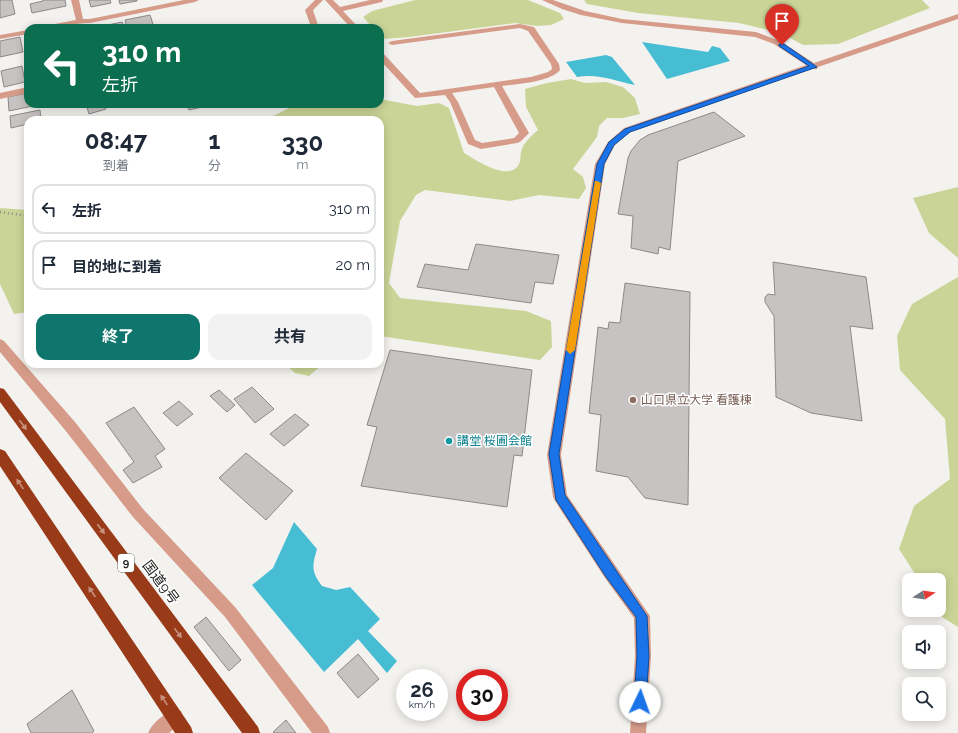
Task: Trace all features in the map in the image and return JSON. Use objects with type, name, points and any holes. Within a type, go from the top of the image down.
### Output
[{"type":"highway","name":"国道9号","points":[[0,393],[252,733]]},
{"type":"highway","points":[[0,454],[185,733]]},
{"type":"street","points":[[75,0],[80,22]]},
{"type":"street","points":[[149,0],[152,9]]},
{"type":"street","points":[[69,24],[195,0]]},
{"type":"street","points":[[314,24],[309,10],[319,0]]},
{"type":"street","points":[[329,0],[351,24]]},
{"type":"street","points":[[338,10],[379,0]]},
{"type":"street","points":[[546,0],[572,10],[601,18],[633,23],[737,32],[764,37],[782,45],[814,67]]},
{"type":"street","points":[[638,733],[643,656],[642,616],[610,573],[560,497],[554,454],[600,164],[611,144],[627,130],[814,67],[958,16]]},
{"type":"street","points":[[384,59],[418,96],[531,79],[551,74],[556,70],[555,64],[531,29],[520,26],[392,43]]},
{"type":"street","points":[[0,37],[24,33]]},
{"type":"street","points":[[447,92],[454,102],[470,142],[481,146],[517,140],[524,133],[497,84]]},
{"type":"street","points":[[0,96],[24,91]]},
{"type":"street","points":[[0,344],[70,426],[138,513],[230,612],[322,733]]},
{"type":"street","points":[[156,733],[175,717]]},
{"type":"path","points":[[0,212],[24,215]]},
{"type":"green space","points":[[415,0],[528,0],[560,13],[564,19],[551,25],[537,26],[515,23],[384,39],[384,24],[369,24],[363,17],[372,11]]},
{"type":"green space","points":[[584,0],[922,0],[930,8],[838,44],[803,45],[781,33],[739,23],[638,13],[587,4]]},
{"type":"green space","points":[[571,79],[585,83],[606,82],[623,87],[635,98],[640,114],[623,118],[607,118],[599,126],[597,137],[573,169],[583,177],[586,188],[579,199],[539,195],[510,201],[425,190],[416,195],[400,221],[389,283],[400,298],[526,311],[551,321],[552,347],[540,360],[384,337],[384,116],[273,116],[289,108],[384,108],[384,100],[417,106],[439,103],[449,108],[464,153],[484,165],[500,171],[508,171],[514,169],[519,164],[521,152],[525,143],[538,130],[526,107],[525,89]]},
{"type":"green space","points":[[958,187],[958,258],[929,233],[913,198]]},
{"type":"green space","points":[[0,208],[24,210],[24,313],[14,314],[0,284]]},
{"type":"green space","points":[[958,277],[958,627],[942,617],[946,617],[946,573],[914,573],[899,549],[914,506],[950,479],[945,419],[900,370],[897,336],[912,304]]},
{"type":"green space","points":[[289,368],[318,368],[309,376],[295,373]]},
{"type":"water","points":[[642,42],[708,52],[712,46],[720,48],[730,61],[667,79]]},
{"type":"water","points":[[606,55],[612,57],[635,85],[592,76],[577,77],[566,62]]},
{"type":"water","points":[[294,522],[317,549],[313,564],[314,572],[322,586],[336,590],[350,587],[380,619],[368,631],[397,661],[387,673],[358,639],[324,672],[252,585],[273,568]]},
{"type":"building","points":[[0,0],[12,0],[15,14],[0,18]]},
{"type":"building","points":[[43,0],[65,0],[66,6],[32,13],[30,4]]},
{"type":"building","points":[[89,0],[110,0],[111,3],[91,7]]},
{"type":"building","points":[[119,0],[137,0],[137,1],[120,4]]},
{"type":"building","points":[[150,15],[153,24],[126,24],[125,20]]},
{"type":"building","points":[[122,22],[123,24],[112,24]]},
{"type":"building","points":[[20,37],[23,52],[0,57],[0,41]]},
{"type":"building","points":[[22,66],[24,82],[4,87],[1,71]]},
{"type":"building","points":[[24,94],[24,108],[9,111],[8,97]]},
{"type":"building","points":[[87,108],[106,108],[106,109],[89,114]]},
{"type":"building","points":[[40,110],[41,116],[24,116],[24,125],[11,128],[10,116]]},
{"type":"building","points":[[714,112],[745,136],[678,161],[670,250],[659,247],[658,254],[631,248],[633,216],[618,214],[628,158],[631,151],[640,140],[648,135]]},
{"type":"building","points":[[476,244],[559,255],[553,284],[535,282],[531,303],[417,287],[425,264],[468,270]]},
{"type":"building","points":[[773,262],[866,277],[873,329],[850,326],[862,421],[811,413],[776,397],[774,316],[765,302],[765,297],[768,294],[775,295]]},
{"type":"building","points":[[625,283],[690,292],[688,505],[645,498],[628,477],[596,471],[601,415],[589,413],[598,327],[608,329],[609,322],[620,323]]},
{"type":"building","name":"講堂 桜圃会館","points":[[390,350],[532,370],[522,456],[514,455],[507,507],[361,486],[377,427],[367,425]]},
{"type":"building","points":[[252,387],[274,409],[255,423],[234,399]]},
{"type":"building","points":[[219,390],[235,405],[227,412],[210,396]]},
{"type":"building","points":[[179,401],[193,414],[177,426],[163,413]]},
{"type":"building","points":[[134,407],[165,449],[155,456],[162,467],[133,483],[123,470],[134,462],[106,423]]},
{"type":"building","points":[[295,414],[309,425],[284,446],[270,434]]},
{"type":"building","points":[[246,453],[293,491],[266,520],[219,478]]},
{"type":"building","points":[[206,617],[241,660],[229,671],[194,627]]},
{"type":"building","points":[[358,654],[379,679],[358,698],[337,673]]},
{"type":"building","points":[[72,690],[94,731],[92,733],[31,733],[27,724]]},
{"type":"building","points":[[286,720],[296,733],[273,732]]},
{"type":"slow traffic","points":[[570,350],[597,183]]},
{"type":"place","name":"山口県立大学 看護棟","points":[[633,400]]},
{"type":"place","name":"講堂 桜圃会館","points":[[449,441]]},
{"type":"route","points":[[640,702],[643,656],[642,616],[610,573],[560,497],[554,454],[600,164],[611,144],[627,130],[814,67],[782,45]]}]
